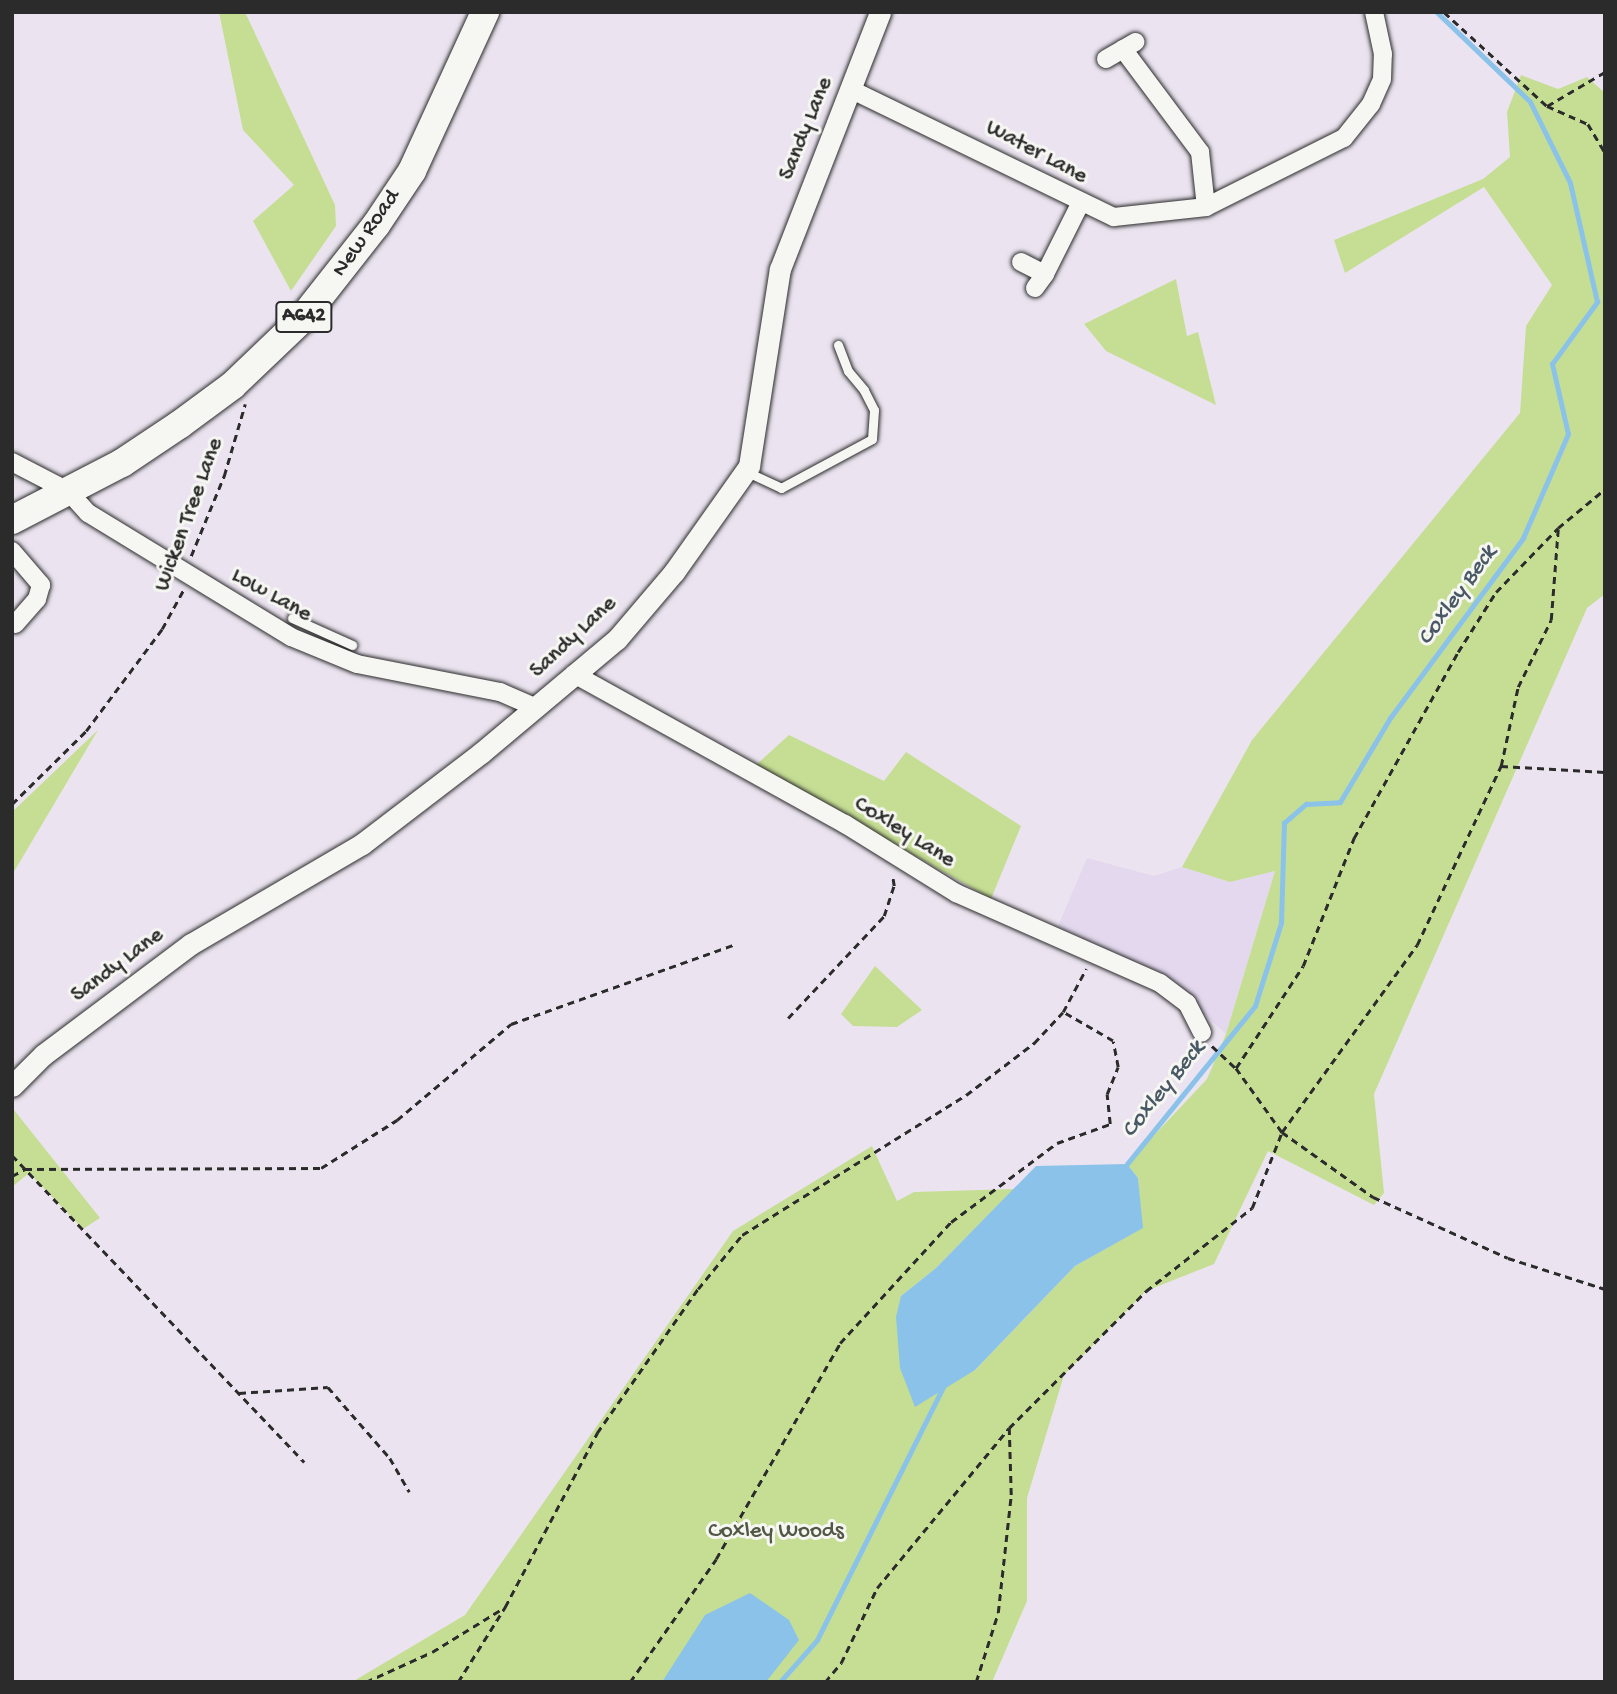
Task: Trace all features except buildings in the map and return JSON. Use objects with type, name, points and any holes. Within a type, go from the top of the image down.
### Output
[{"type":"highway","name":"New Road","points":[[12,520],[68,491],[179,425],[233,385],[310,310],[412,171],[485,12]]},
{"type":"street","name":"Sandy Lane","points":[[12,1086],[43,1055],[191,944],[362,844],[537,708],[617,639],[674,572],[746,471],[768,365],[780,269],[852,90],[880,12]]},
{"type":"street","name":"Water Lane","points":[[852,90],[944,132],[1080,204],[1114,217],[1206,207],[1344,138],[1371,104],[1382,79],[1383,54],[1374,12]]},
{"type":"street","points":[[1106,59],[1129,46],[1200,152],[1206,207]]},
{"type":"street","points":[[1021,262],[1040,281],[1080,204]]},
{"type":"street","name":"Low Lane","points":[[12,461],[68,491],[88,513],[189,579],[308,636],[357,664],[500,692],[537,708]]},
{"type":"street","points":[[12,551],[41,584],[37,599],[15,624]]},
{"type":"street","name":"Coxley Lane","points":[[574,674],[888,850],[956,894],[1160,983],[1187,1003],[1202,1032]]},
{"type":"lane","points":[[746,471],[781,488],[872,439],[874,410],[864,390],[848,371],[838,345]]},
{"type":"lane","points":[[292,618],[308,636],[352,645]]},
{"type":"path","points":[[1444,12],[1547,106],[1588,124],[1605,152]]},
{"type":"path","points":[[1547,106],[1605,72]]},
{"type":"path","name":"Wicken Tree Lane","points":[[12,804],[86,731],[162,629],[189,579],[191,551],[224,476],[248,397]]},
{"type":"path","points":[[1236,1068],[1303,966],[1354,838],[1458,652],[1496,592],[1558,528],[1605,489]]},
{"type":"path","points":[[825,1682],[841,1663],[877,1588],[1009,1428],[1146,1291],[1252,1208],[1282,1132],[1417,945],[1501,766],[1518,687],[1551,620],[1558,528]]},
{"type":"path","points":[[1501,766],[1605,772]]},
{"type":"path","points":[[788,1018],[884,915],[894,886],[888,850]]},
{"type":"path","points":[[12,1176],[25,1169],[321,1168],[397,1120],[511,1024],[733,945]]},
{"type":"path","points":[[458,1682],[505,1607],[597,1433],[698,1289],[743,1235],[966,1095],[1034,1043],[1062,1012],[1094,954]]},
{"type":"path","points":[[630,1682],[716,1559],[840,1343],[951,1222],[1057,1143],[1110,1124],[1107,1094],[1118,1067],[1114,1041],[1062,1012]]},
{"type":"path","points":[[1202,1032],[1217,1053],[1236,1068],[1282,1132],[1373,1197],[1508,1258],[1605,1289]]},
{"type":"path","points":[[12,1155],[304,1462]]},
{"type":"path","points":[[239,1393],[328,1387],[390,1458],[410,1492]]},
{"type":"path","points":[[976,1682],[998,1613],[1011,1495],[1009,1428]]},
{"type":"path","points":[[366,1682],[432,1652],[505,1607]]},
{"type":"shaded area","points":[[1087,858],[1154,876],[1182,867],[1230,882],[1275,871],[1226,1034],[1167,981],[1058,926]]},
{"type":"green space","points":[[219,12],[245,12],[335,205],[336,226],[291,291],[253,221],[294,185],[243,130]]},
{"type":"green space","name":"Coxley Woods","points":[[1521,75],[1558,89],[1587,77],[1605,93],[1605,594],[1587,608],[1374,1094],[1384,1193],[1374,1205],[1268,1151],[1214,1264],[1146,1291],[1064,1375],[1027,1498],[1027,1601],[992,1682],[352,1682],[465,1615],[733,1231],[872,1146],[897,1201],[914,1192],[1014,1189],[936,1268],[901,1296],[975,1370],[1075,1266],[1142,1228],[1138,1178],[1127,1164],[1207,1079],[1226,1034],[1275,871],[1230,882],[1182,867],[1252,740],[1520,413],[1526,326],[1552,285],[1484,187],[1345,273],[1334,240],[1483,179],[1510,157],[1507,112]]},
{"type":"green space","points":[[1176,279],[1187,336],[1198,332],[1216,405],[1106,351],[1084,324]]},
{"type":"green space","points":[[98,730],[12,875],[12,812]]},
{"type":"green space","points":[[789,735],[884,781],[906,752],[1021,826],[991,899],[756,765]]},
{"type":"green space","points":[[875,966],[922,1010],[897,1027],[853,1026],[841,1014]]},
{"type":"green space","points":[[14,1110],[100,1218],[83,1229],[29,1173],[12,1187]]},
{"type":"water","points":[[1127,1164],[1138,1178],[1143,1228],[1075,1266],[975,1370],[915,1407],[900,1368],[896,1317],[901,1296],[936,1268],[1036,1166]]},
{"type":"water","points":[[750,1593],[789,1620],[799,1640],[766,1682],[662,1682],[705,1615]]},
{"type":"waterway","name":"Coxley Beck","points":[[1127,1164],[1255,1006],[1281,923],[1284,823],[1306,804],[1340,802],[1390,718],[1523,538],[1568,434],[1552,364],[1597,302],[1570,183],[1530,102],[1436,12]]},
{"type":"waterway","name":"Coxley Beck","points":[[780,1682],[817,1640],[943,1387]]}]
